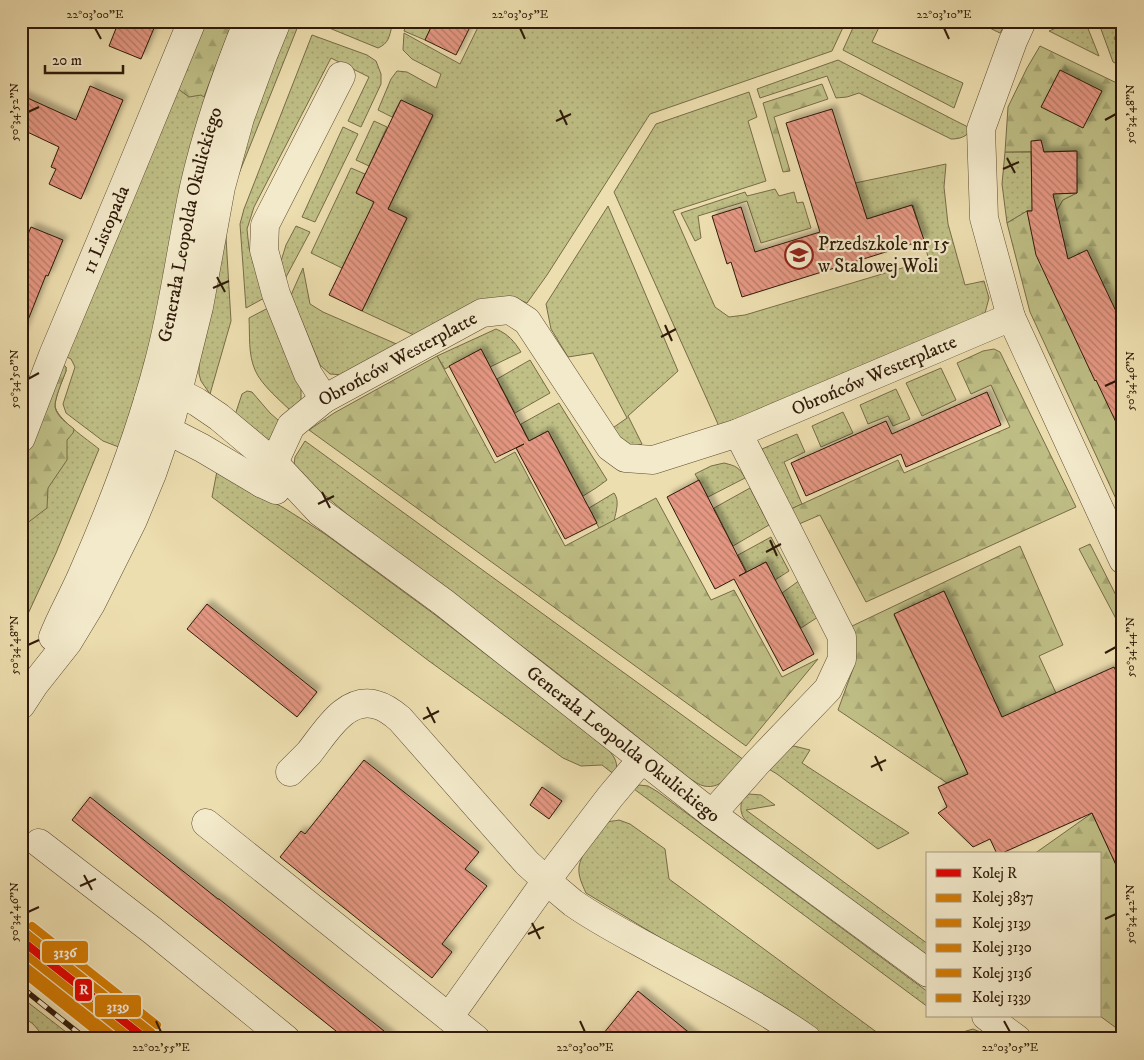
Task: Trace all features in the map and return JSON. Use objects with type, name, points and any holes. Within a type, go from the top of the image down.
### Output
[{"type":"street","name":"11 Listopada","points":[[21,438],[31,385],[192,21]]},
{"type":"street","name":"Generała Leopolda Okulickiego","points":[[248,21],[206,140],[194,188],[171,314],[147,403],[167,430],[202,448],[268,473]]},
{"type":"street","name":"Generała Leopolda Okulickiego","points":[[277,21],[240,118],[221,187],[199,307],[178,392],[219,417],[268,473],[443,602],[712,814],[926,972]]},
{"type":"street","points":[[1022,21],[981,129],[984,218],[1011,317],[1123,560]]},
{"type":"street","points":[[324,399],[308,374],[276,294],[264,250],[265,226],[341,76]]},
{"type":"street","name":"Obrońców Westerplatte","points":[[268,473],[290,426],[324,399],[482,313],[510,310],[527,321],[610,447],[625,458],[653,460],[738,433],[1011,317]]},
{"type":"street","points":[[28,695],[82,576],[118,490],[147,403],[178,392]]},
{"type":"street","points":[[28,695],[68,642],[91,604],[133,520],[152,474],[178,392]]},
{"type":"street","points":[[712,814],[758,762],[828,689],[842,659],[842,637],[738,433]]},
{"type":"street","points":[[290,772],[308,754],[332,723],[345,711],[361,703],[378,705],[400,718],[527,863],[574,903],[597,919],[730,991],[807,1039]]},
{"type":"street","points":[[449,1018],[546,881],[610,797],[642,759]]},
{"type":"street","points":[[206,823],[476,1039]]},
{"type":"street","points":[[39,843],[153,931],[286,1039]]},
{"type":"street","points":[[989,1018],[1017,1039]]},
{"type":"green space","points":[[200,21],[233,21],[204,97],[201,95],[189,97],[177,88]]},
{"type":"green space","points":[[239,21],[180,221],[124,449],[103,441],[66,413],[63,404],[75,367],[71,359],[61,354],[186,52]]},
{"type":"green space","points":[[285,21],[300,21],[230,196],[225,221],[231,321],[210,394],[201,381],[199,374],[199,349],[225,210]]},
{"type":"green space","points":[[318,21],[380,21],[392,26],[386,42],[378,48],[317,23]]},
{"type":"green space","points":[[407,21],[426,21],[433,24],[425,40],[404,31]]},
{"type":"green space","points":[[481,21],[846,21],[832,51],[650,114],[527,303],[515,298],[418,337],[362,311],[407,218],[388,209],[433,116],[401,100],[392,117],[378,110],[391,79],[397,71],[407,72],[436,88],[441,74],[412,59],[403,50],[404,33],[460,64]]},
{"type":"green space","points":[[856,21],[882,21],[872,42],[963,83],[954,108],[843,50]]},
{"type":"green space","points":[[975,21],[1007,21],[1000,33]]},
{"type":"green space","points":[[1073,21],[1085,21],[1099,56],[1049,31]]},
{"type":"green space","points":[[1098,21],[1112,21],[1120,25],[1114,39],[1123,43],[1123,67],[1113,62]]},
{"type":"green space","points":[[312,35],[367,55],[376,61],[381,74],[381,84],[361,127],[348,121],[369,77],[331,58],[254,207],[247,229],[249,248],[268,296],[246,308],[240,224],[244,209]]},
{"type":"green space","points":[[1040,46],[1123,86],[1123,498],[1117,501],[1030,312],[1007,223],[1027,211],[1056,212],[1063,200],[1077,193],[1076,151],[1005,152],[1008,107]]},
{"type":"green space","points":[[838,60],[972,129],[963,137],[951,139],[859,93],[836,98],[827,76],[760,98],[757,89]]},
{"type":"green space","points":[[822,84],[828,99],[774,117],[790,171],[783,172],[763,103]]},
{"type":"green space","points":[[749,92],[757,117],[748,121],[766,181],[673,211],[715,307],[729,317],[745,315],[929,260],[913,205],[867,219],[855,183],[946,164],[944,187],[948,224],[965,285],[984,281],[989,298],[985,313],[974,320],[722,433],[614,192],[656,124]]},
{"type":"green space","points":[[374,121],[387,127],[369,166],[356,160]]},
{"type":"green space","points":[[343,127],[358,134],[315,222],[302,217]]},
{"type":"green space","points":[[1005,152],[1031,152],[1032,194],[1077,193],[1063,200],[1056,212],[1027,211],[1007,223],[1002,184]]},
{"type":"green space","points":[[351,168],[365,174],[356,193],[375,202],[342,268],[311,253]]},
{"type":"green space","points":[[775,189],[779,196],[794,192],[797,203],[803,202],[811,228],[761,243],[747,201],[698,216],[701,238],[695,241],[681,213],[745,192],[747,196]]},
{"type":"green space","points":[[608,206],[678,371],[628,416],[642,444],[628,449],[607,432],[627,418],[593,353],[568,357],[551,329],[546,304]]},
{"type":"green space","points":[[296,226],[310,232],[285,279],[281,261],[286,245]]},
{"type":"green space","points":[[303,268],[310,304],[323,312],[401,346],[344,375],[330,374],[320,365],[291,295]]},
{"type":"green space","points":[[270,307],[301,383],[301,402],[294,414],[262,382],[251,358],[249,318]]},
{"type":"green space","points":[[496,329],[510,338],[521,352],[490,367],[481,349],[445,369],[437,356]]},
{"type":"green space","points":[[994,349],[1000,352],[1076,507],[866,602],[820,515],[799,524],[791,509],[898,460],[904,473],[1010,427],[991,385],[971,394],[957,363],[983,351]]},
{"type":"green space","points":[[437,356],[495,463],[515,452],[565,546],[656,498],[711,600],[734,590],[782,677],[818,659],[746,746],[309,430],[334,413]]},
{"type":"green space","points":[[530,360],[550,393],[515,413],[497,379]]},
{"type":"green space","points":[[59,362],[66,367],[66,371],[57,395],[55,407],[60,417],[74,429],[67,440],[67,460],[48,488],[47,508],[26,524],[21,523],[21,466]]},
{"type":"green space","points":[[66,367],[55,405],[56,410],[80,435],[99,449],[56,553],[21,629],[21,466]]},
{"type":"green space","points":[[941,368],[956,400],[922,416],[906,383]]},
{"type":"green space","points":[[896,389],[910,419],[893,426],[888,416],[868,424],[860,405]]},
{"type":"green space","points":[[247,391],[252,392],[270,413],[286,427],[276,438],[267,440],[234,418],[242,394]]},
{"type":"green space","points":[[559,403],[607,480],[583,496],[548,431],[529,441],[521,424]]},
{"type":"green space","points":[[843,412],[853,433],[821,447],[812,426]]},
{"type":"green space","points":[[797,434],[805,452],[784,462],[802,504],[791,509],[762,449]]},
{"type":"green space","points":[[305,441],[744,760],[727,779],[716,785],[704,786],[689,778],[552,669],[348,515],[299,473],[294,465],[295,457]]},
{"type":"green space","points":[[724,463],[737,468],[745,478],[708,497],[695,474],[711,466]]},
{"type":"green space","points":[[217,471],[284,508],[325,534],[438,617],[608,749],[616,761],[615,775],[602,765],[581,766],[563,758],[429,661],[212,497]]},
{"type":"green space","points":[[750,488],[769,525],[733,546],[714,508]]},
{"type":"green space","points":[[614,493],[617,503],[614,521],[599,528],[589,508]]},
{"type":"green space","points":[[771,537],[789,571],[775,580],[766,562],[747,572],[738,555]]},
{"type":"green space","points":[[1090,544],[1123,609],[1123,632],[1079,549]]},
{"type":"green space","points":[[1020,546],[1063,645],[1039,656],[1056,693],[1027,706],[1017,750],[944,591],[894,615],[968,774],[947,783],[838,710],[854,666],[854,636],[850,627]]},
{"type":"green space","points":[[800,580],[818,617],[801,628],[782,593]]},
{"type":"green space","points":[[794,746],[810,750],[802,763],[909,833],[878,849],[767,768],[780,752]]},
{"type":"green space","points":[[639,785],[648,786],[658,792],[926,991],[926,1006],[634,789]]},
{"type":"green space","points":[[749,794],[761,795],[775,805],[746,810],[926,943],[926,955],[749,824],[742,814],[742,799]]},
{"type":"green space","points":[[1092,813],[1123,880],[1123,1033],[1102,1017],[1102,852],[1037,852]]},
{"type":"green space","points":[[619,820],[630,824],[665,849],[669,879],[886,1039],[828,1039],[586,893],[579,874],[579,867],[585,850],[593,836],[604,823]]},
{"type":"green space","points":[[21,997],[75,1039],[46,1039],[33,1024],[21,1015]]},
{"type":"green space","points":[[973,1029],[992,1039],[971,1039],[963,1032]]},
{"type":"building","points":[[119,21],[157,21],[141,59],[109,46]]},
{"type":"building","points":[[434,21],[473,21],[456,55],[425,40]]},
{"type":"building","points":[[1060,70],[1102,91],[1083,128],[1041,107]]},
{"type":"building","points":[[90,86],[123,100],[81,199],[49,184],[56,169],[51,167],[59,147],[21,129],[21,95],[76,120]]},
{"type":"building","points":[[401,100],[433,115],[388,209],[407,218],[362,311],[329,295],[374,202],[356,193]]},
{"type":"building","points":[[832,109],[867,219],[912,205],[924,240],[742,297],[731,262],[727,264],[712,216],[741,207],[755,252],[820,232],[786,123]]},
{"type":"building","points":[[1041,140],[1044,152],[1077,151],[1077,193],[1053,194],[1068,259],[1087,250],[1123,326],[1123,437],[1036,255],[1027,211],[1032,211],[1031,141]]},
{"type":"building","points":[[31,227],[63,240],[48,276],[46,275],[22,335],[21,250]]},
{"type":"building","points":[[481,349],[529,441],[548,431],[597,523],[565,539],[516,448],[524,444],[497,457],[449,366]]},
{"type":"building","points":[[987,392],[1001,425],[906,467],[901,454],[806,496],[791,463],[886,421],[892,434]]},
{"type":"building","points":[[699,480],[746,572],[739,576],[766,562],[814,654],[783,671],[734,579],[715,589],[667,497]]},
{"type":"building","points":[[944,591],[1002,717],[1114,667],[1123,686],[1123,880],[1092,813],[1004,852],[996,852],[990,839],[973,847],[938,813],[947,807],[938,787],[968,774],[894,614]]},
{"type":"building","points":[[207,604],[317,692],[297,717],[187,629]]},
{"type":"building","points":[[364,760],[479,852],[465,869],[487,886],[442,944],[452,952],[432,978],[280,857],[301,831],[305,834]]},
{"type":"building","points":[[542,787],[562,801],[549,819],[530,805]]},
{"type":"building","points":[[90,797],[394,1039],[346,1039],[72,820]]},
{"type":"building","points":[[638,991],[697,1039],[599,1039]]},
{"type":"railway","points":[[21,987],[86,1039]]},
{"type":"rail line","name":"3136","points":[[32,926],[157,1025]]},
{"type":"rail line","name":"3139","points":[[26,933],[151,1032]]},
{"type":"rail line","name":"R","points":[[21,940],[146,1039]]},
{"type":"rail line","name":"3837","points":[[21,951],[132,1039]]},
{"type":"rail line","name":"3130","points":[[21,963],[117,1039]]},
{"type":"rail line","name":"1339","points":[[21,971],[106,1039]]},
{"type":"place","name":"Przedszkole nr 15 w Stalowej Woli","points":[[799,255]]}]
